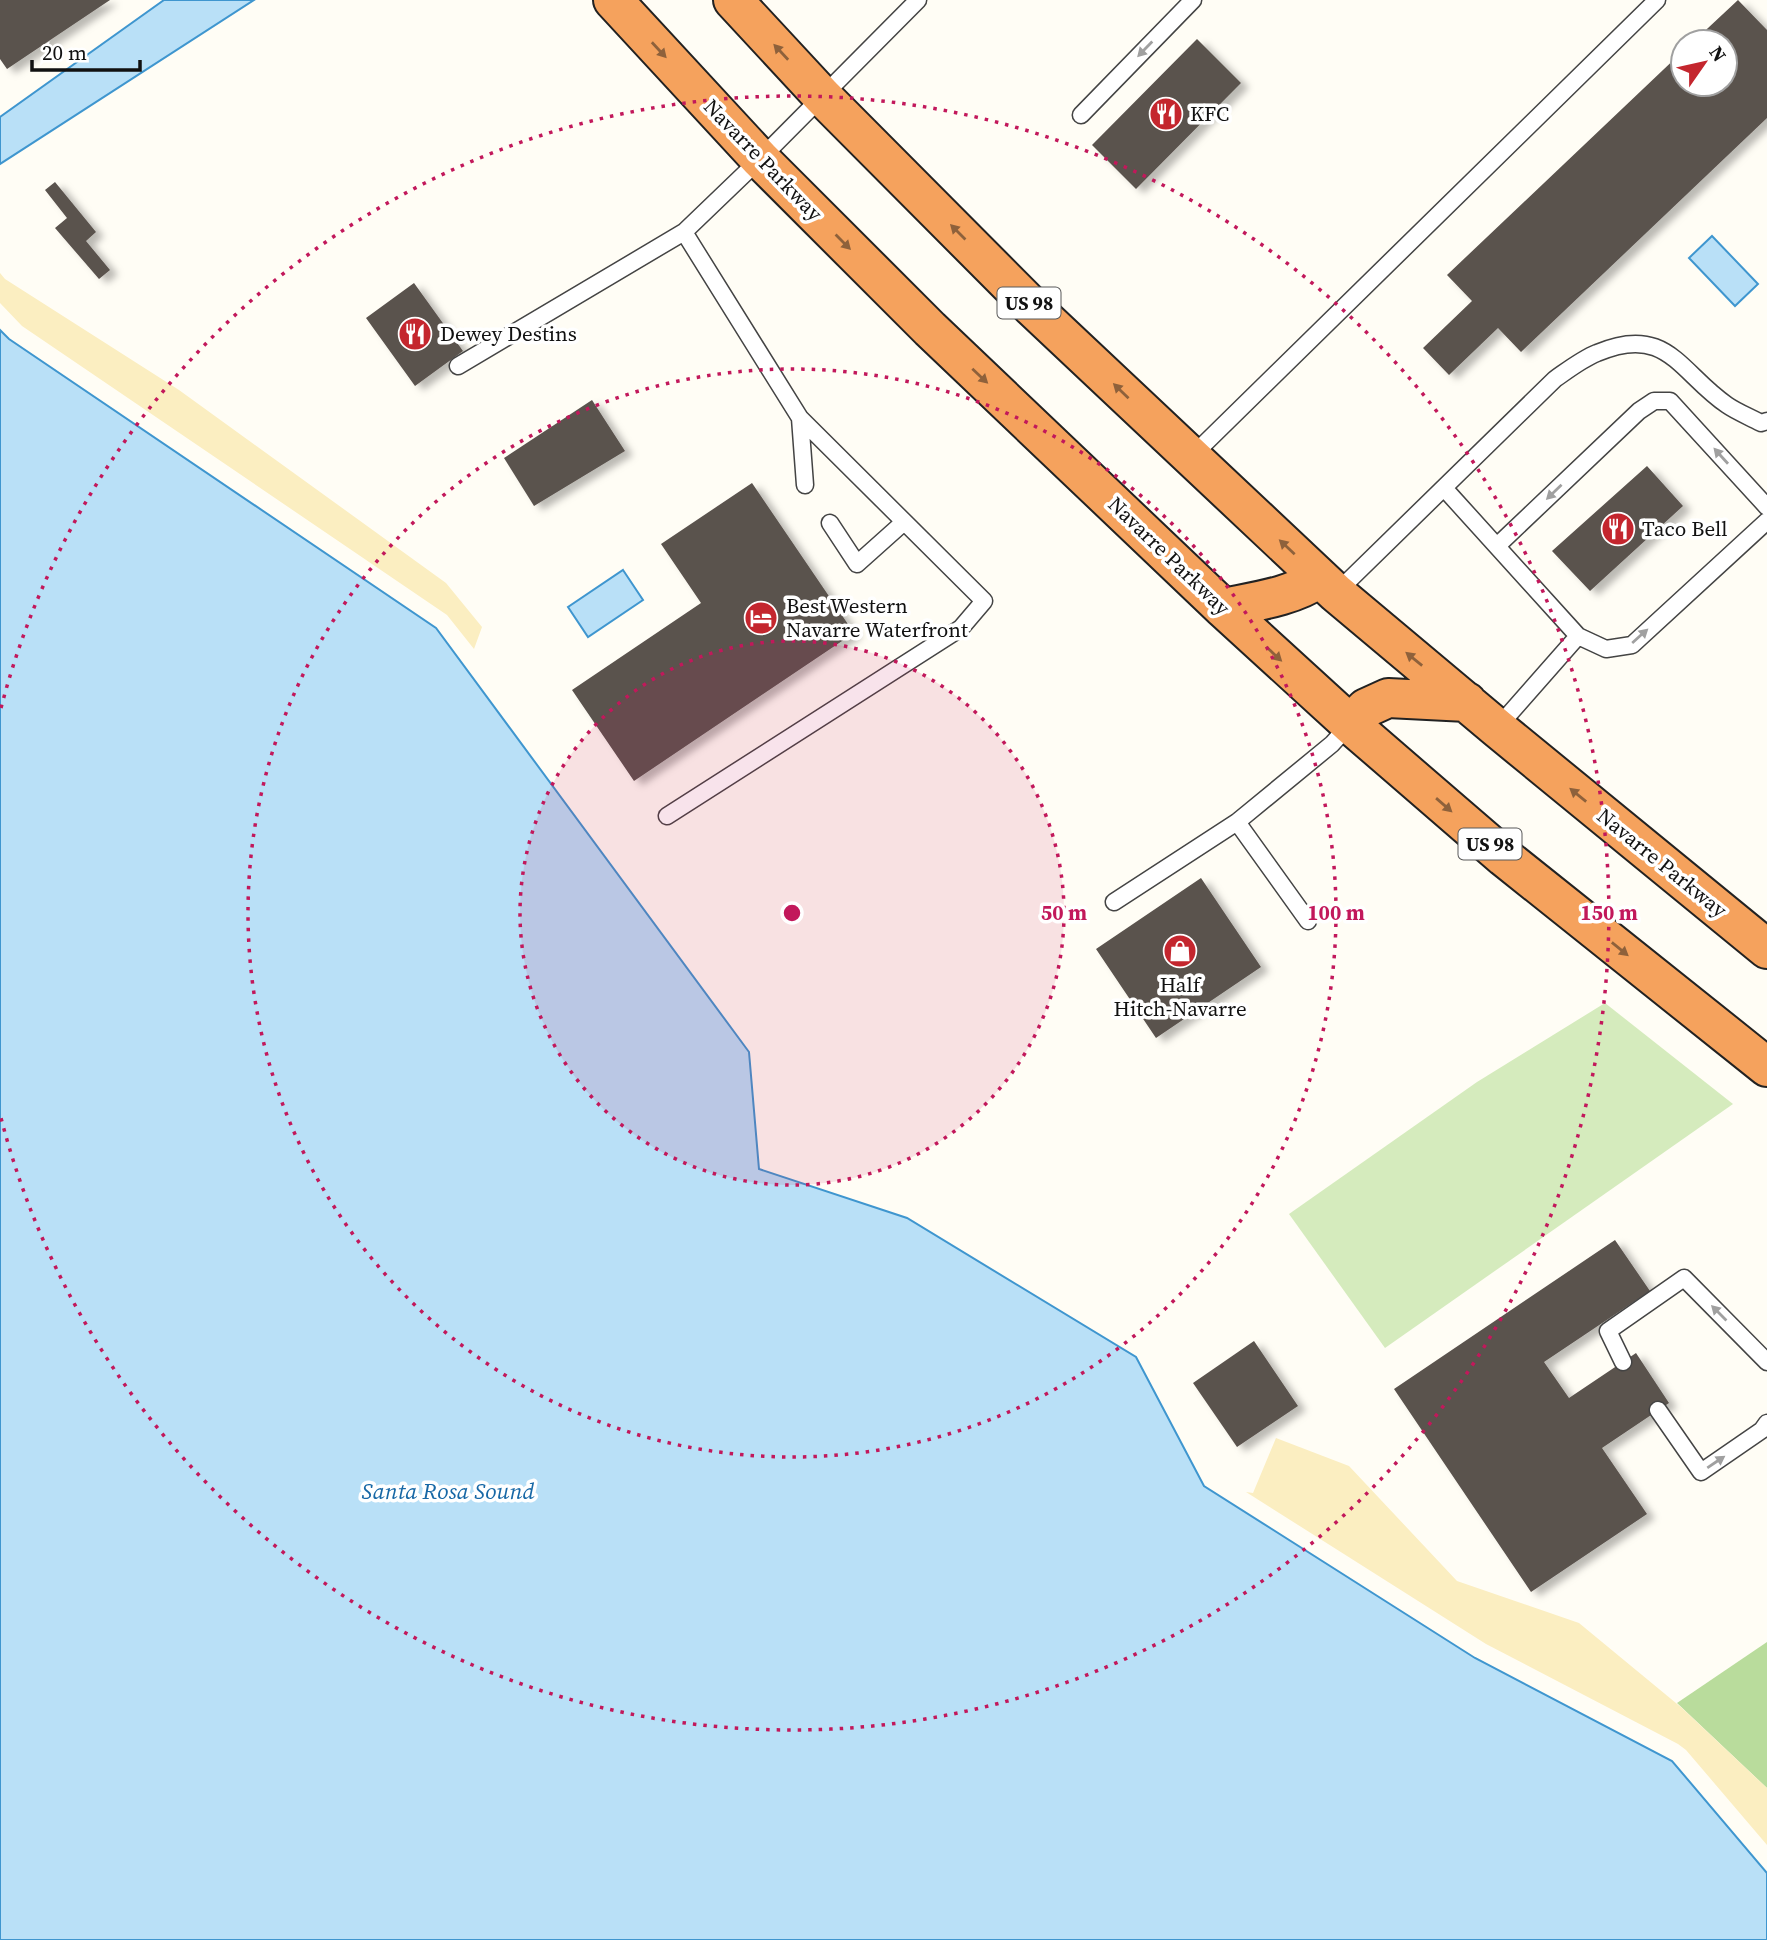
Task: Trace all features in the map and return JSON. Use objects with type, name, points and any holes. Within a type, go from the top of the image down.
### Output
[{"type":"highway","name":"Navarre Parkway","points":[[613,0],[760,159],[930,329],[1223,608],[1350,724],[1504,857],[1767,1067]]},
{"type":"highway","name":"Navarre Parkway","points":[[733,0],[822,96],[1032,307],[1328,586],[1767,949]]},
{"type":"highway","points":[[1223,608],[1289,594],[1306,587],[1328,586]]},
{"type":"highway","points":[[1350,724],[1366,708],[1388,698],[1467,702]]},
{"type":"lane","points":[[458,366],[684,232],[918,0]]},
{"type":"lane","points":[[1081,114],[1193,0]]},
{"type":"lane","points":[[1190,457],[1657,0]]},
{"type":"lane","points":[[667,816],[961,628],[984,601],[800,418],[684,232]]},
{"type":"lane","points":[[1328,586],[1444,488],[1555,379],[1597,353],[1629,344],[1658,347],[1677,358],[1726,404],[1760,423],[1767,421]]},
{"type":"lane","points":[[1497,546],[1639,411],[1654,401],[1670,401],[1767,507]]},
{"type":"lane","points":[[800,418],[805,485]]},
{"type":"lane","points":[[1444,488],[1578,636],[1606,649],[1632,645],[1767,521]]},
{"type":"lane","points":[[830,523],[857,564],[904,522]]},
{"type":"lane","points":[[1497,728],[1578,636]]},
{"type":"lane","points":[[1114,902],[1237,822],[1332,744],[1350,724]]},
{"type":"lane","points":[[1237,822],[1308,921]]},
{"type":"lane","points":[[1623,1362],[1608,1331],[1684,1279],[1767,1362]]},
{"type":"lane","points":[[1658,1410],[1701,1472],[1762,1430],[1767,1423]]},
{"type":"green space","points":[[1605,1003],[1733,1104],[1385,1348],[1289,1214],[1477,1082]]},
{"type":"green space","points":[[1767,1642],[1767,1788],[1677,1703]]},
{"type":"sand","points":[[0,273],[5,279],[179,390],[446,583],[482,627],[474,649],[447,615],[22,326],[0,303]]},
{"type":"sand","points":[[1276,1438],[1349,1466],[1457,1581],[1579,1623],[1682,1708],[1767,1788],[1767,1845],[1678,1744],[1486,1644],[1246,1492],[1253,1493]]},
{"type":"water","points":[[164,0],[254,0],[0,164],[0,117]]},
{"type":"water","points":[[1712,236],[1758,284],[1735,306],[1689,258]]},
{"type":"water","name":"Santa Rosa Sound","points":[[0,330],[9,339],[436,628],[749,1052],[759,1169],[907,1218],[1136,1357],[1204,1486],[1475,1658],[1672,1761],[1767,1873],[1767,1940],[0,1940]]},
{"type":"water","points":[[623,570],[643,600],[588,637],[568,607]]},
{"type":"building","points":[[0,0],[110,0],[7,69],[0,59]]},
{"type":"building","points":[[1738,0],[1767,30],[1767,118],[1521,352],[1498,328],[1449,375],[1423,348],[1472,301],[1447,275],[1669,64],[1669,98],[1739,98],[1739,28],[1708,28]]},
{"type":"building","name":"KFC","points":[[1197,39],[1241,83],[1136,189],[1092,145]]},
{"type":"building","points":[[55,182],[96,232],[86,241],[110,270],[99,279],[55,228],[67,218],[45,190]]},
{"type":"building","name":"Dewey Destins","points":[[414,283],[463,351],[415,386],[366,318]]},
{"type":"building","points":[[592,400],[625,451],[534,506],[504,458]]},
{"type":"building","name":"Taco Bell","points":[[1647,466],[1683,506],[1590,591],[1552,551]]},
{"type":"building","name":"Best Western Navarre Waterfront","points":[[752,483],[854,633],[634,781],[572,690],[701,603],[661,544]]},
{"type":"building","points":[[1201,878],[1261,967],[1156,1038],[1096,949]]},
{"type":"building","points":[[1615,1240],[1650,1291],[1544,1362],[1569,1398],[1636,1353],[1669,1403],[1602,1448],[1647,1514],[1531,1592],[1394,1389]]},
{"type":"building","points":[[1254,1341],[1298,1406],[1237,1447],[1193,1383]]},
{"type":"place","name":"KFC","points":[[1166,114]]},
{"type":"place","name":"Dewey Destins","points":[[415,334]]},
{"type":"place","name":"Taco Bell","points":[[1618,529]]},
{"type":"place","name":"Best Western Navarre Waterfront","points":[[761,618]]},
{"type":"place","name":"Half Hitch-Navarre","points":[[1180,951]]}]
